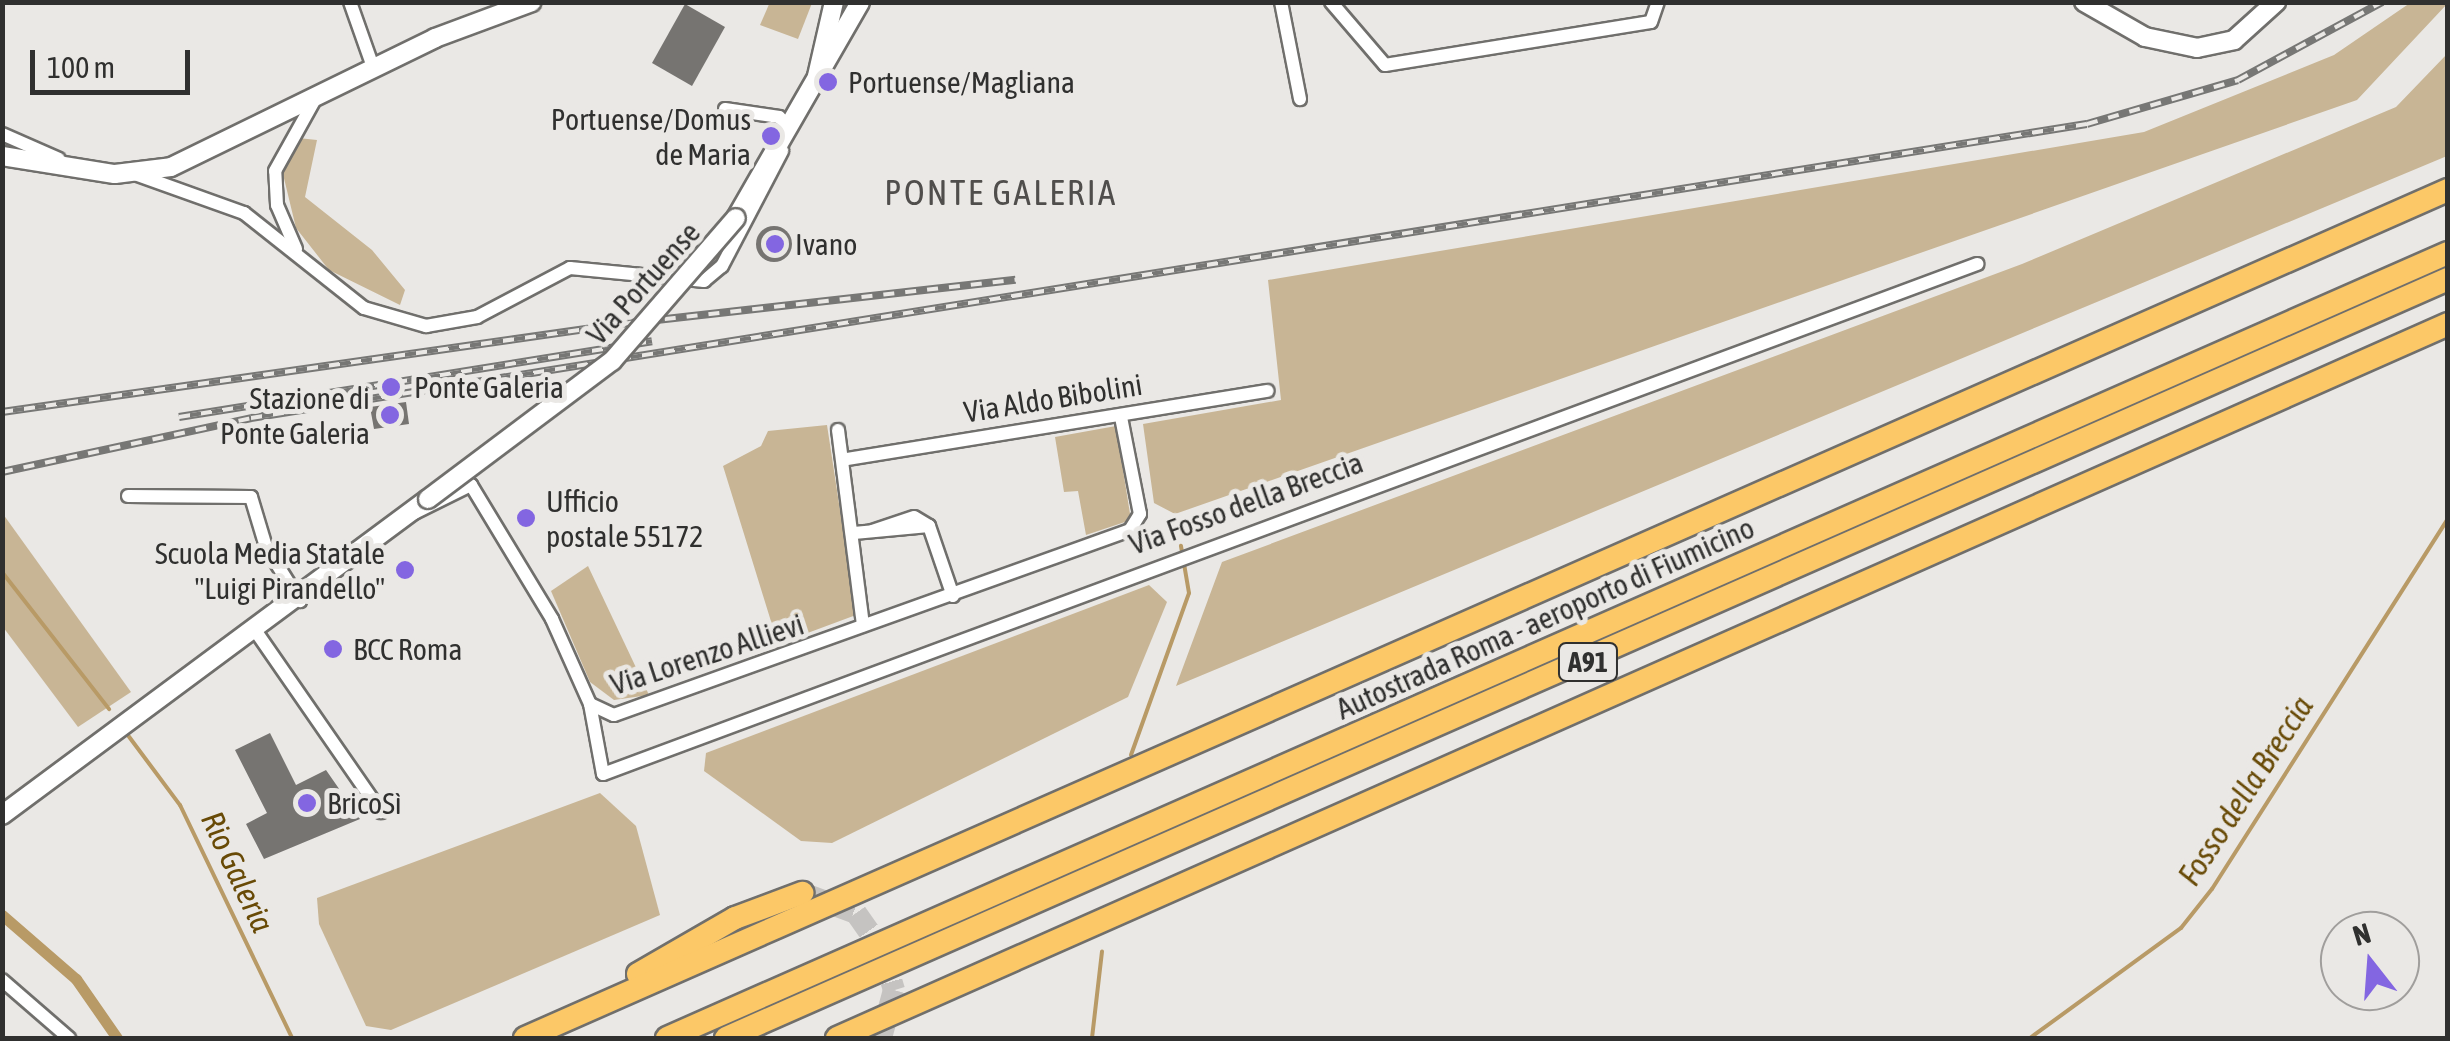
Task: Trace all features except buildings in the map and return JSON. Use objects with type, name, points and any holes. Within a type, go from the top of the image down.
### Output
[{"type":"highway","points":[[526,1038],[2448,190]]},
{"type":"highway","name":"Autostrada Roma - aeroporto di Fiumicino","points":[[667,1038],[2448,253]]},
{"type":"highway","name":"Autostrada Roma - aeroporto di Fiumicino","points":[[726,1038],[2448,278]]},
{"type":"highway","points":[[837,1038],[2448,324]]},
{"type":"highway","points":[[526,1038],[735,918],[802,893]]},
{"type":"main road","points":[[6,163],[135,174],[189,161],[374,67],[532,2]]},
{"type":"main road","points":[[817,76],[834,2]]},
{"type":"main road","name":"Via Portuense","points":[[2,816],[88,749],[300,601],[612,361],[736,218],[860,2]]},
{"type":"main road","points":[[841,36],[875,2]]},
{"type":"main road","points":[[2084,2],[2145,38],[2196,48],[2237,38],[2276,2]]},
{"type":"street","points":[[350,2],[374,67]]},
{"type":"street","points":[[1281,2],[1300,99]]},
{"type":"street","points":[[1332,2],[1384,65],[1651,22],[1658,2]]},
{"type":"street","points":[[298,252],[277,205],[275,171],[290,130],[323,92]]},
{"type":"street","points":[[135,174],[235,209],[298,252],[364,308],[426,326],[478,317],[540,277],[576,267],[698,283],[722,266],[791,123],[725,109]]},
{"type":"street","points":[[2,134],[64,167]]},
{"type":"street","name":"Via Fosso della Breccia","points":[[590,704],[603,774],[1190,550],[1978,264]]},
{"type":"street","name":"Via Aldo Bibolini","points":[[847,459],[1121,418],[1268,391]]},
{"type":"street","name":"Via Lorenzo Allievi","points":[[410,515],[471,485],[552,619],[590,704],[608,715],[636,710],[864,624],[953,596],[1139,521],[1121,418]]},
{"type":"street","points":[[838,430],[847,459],[864,624]]},
{"type":"street","points":[[128,496],[251,496],[266,546],[300,601]]},
{"type":"street","points":[[854,533],[929,526],[953,596]]},
{"type":"street","points":[[257,633],[381,812]]},
{"type":"street","points":[[2,980],[68,1038]]},
{"type":"shaded area","points":[[770,2],[812,3],[798,39],[760,25]]},
{"type":"shaded area","points":[[2410,3],[2448,3],[2357,100],[1175,514],[1154,503],[1143,424],[1281,400],[1268,280],[2144,132],[2334,55]]},
{"type":"shaded area","points":[[2447,54],[2447,156],[1176,686],[1222,562],[2022,264],[2396,107]]},
{"type":"shaded area","points":[[298,138],[317,140],[305,197],[372,250],[405,290],[400,305],[329,270],[296,228],[282,170]]},
{"type":"shaded area","points":[[827,425],[856,615],[778,644],[723,466],[761,446],[768,431]]},
{"type":"shaded area","points":[[1116,426],[1131,520],[1086,535],[1078,491],[1064,492],[1055,437]]},
{"type":"shaded area","points":[[3,514],[131,692],[78,727],[3,627]]},
{"type":"shaded area","points":[[588,566],[649,695],[614,700],[590,682],[551,591]]},
{"type":"shaded area","points":[[1149,585],[1167,602],[1128,697],[832,843],[801,841],[704,771],[706,753]]},
{"type":"shaded area","points":[[600,793],[636,826],[660,915],[391,1030],[366,1026],[319,924],[317,898]]},
{"type":"waterway","name":"Fosso della Breccia","points":[[2030,1038],[2181,928],[2212,889],[2448,518]]},
{"type":"waterway","points":[[1131,755],[1189,593],[1181,546]]},
{"type":"waterway","name":"Rio Galeria","points":[[2,572],[109,709]]},
{"type":"waterway","name":"Rio Galeria","points":[[127,734],[180,805],[292,1038]]},
{"type":"waterway","points":[[2,915],[76,979],[117,1038]]},
{"type":"waterway","points":[[1092,1038],[1102,952]]},
{"type":"tunnel","points":[[802,893],[856,913],[882,950],[894,990],[881,1038]]},
{"type":"railway","points":[[2,472],[251,418],[2087,124],[2238,80],[2382,2]]},
{"type":"railway","points":[[2,412],[621,324],[1016,280]]},
{"type":"railway","points":[[179,417],[652,341]]},
{"type":"place","name":"Portuense/Magliana","points":[[828,82]]},
{"type":"place","name":"Portuense/Domus de Maria","points":[[771,136]]},
{"type":"place","name":"Ivano","points":[[775,244]]},
{"type":"place","name":"Ponte Galeria","points":[[391,387]]},
{"type":"place","name":"Stazione di Ponte Galeria","points":[[390,415]]},
{"type":"place","name":"Ufficio postale 55172","points":[[526,518]]},
{"type":"place","name":"Scuola Media Statale \"Luigi Pirandello\"","points":[[405,570]]},
{"type":"place","name":"BCC Roma","points":[[333,649]]},
{"type":"place","name":"BricoSì","points":[[307,803]]},
{"type":"district","name":"PONTE GALERIA","points":[[1001,192]]}]
